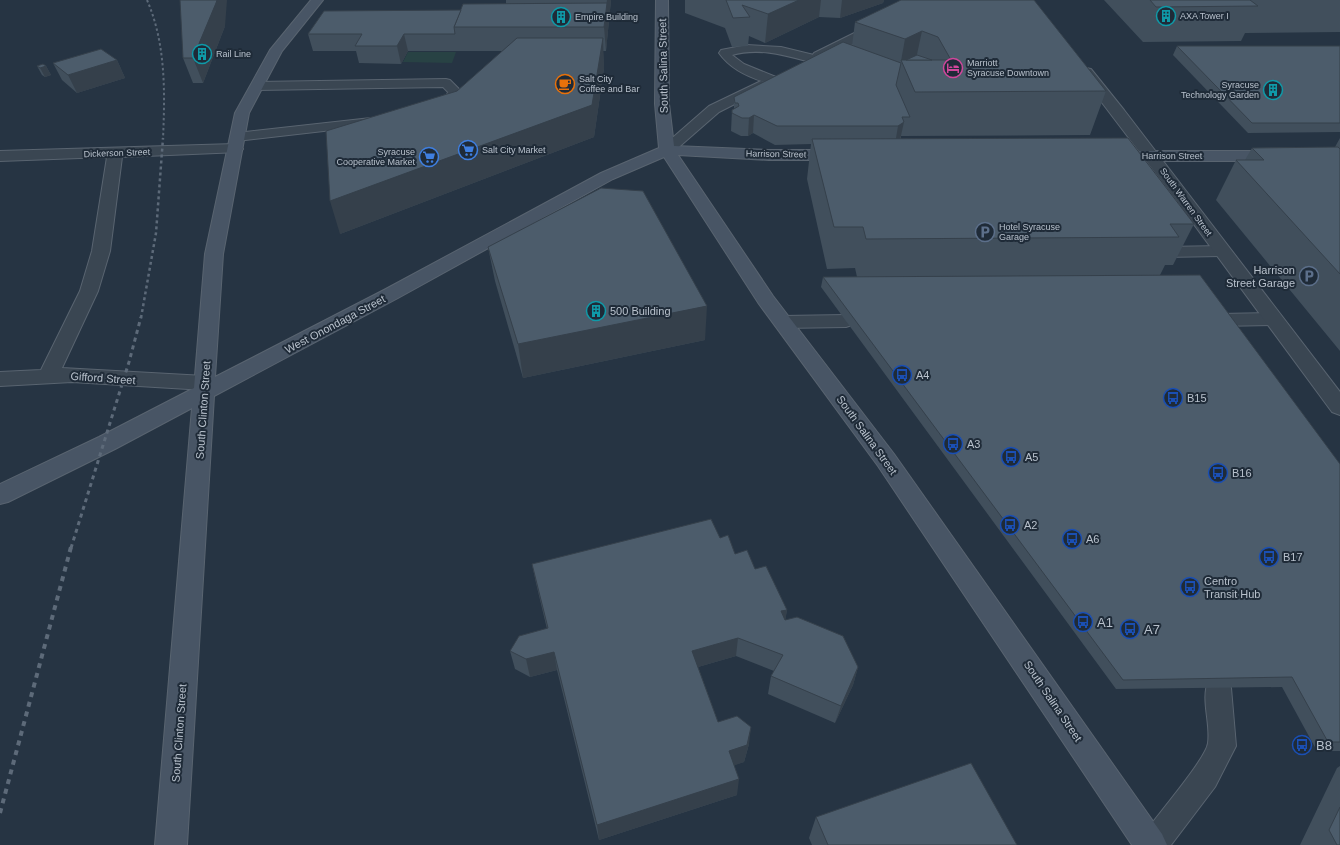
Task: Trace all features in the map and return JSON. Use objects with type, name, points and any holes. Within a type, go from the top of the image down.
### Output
[{"type":"main road","name":"South Clinton Street","points":[[171,845],[214,254],[242,113],[276,50],[317,0]]},
{"type":"main road","name":"South Salina Street","points":[[662,0],[662,104],[668,150],[762,294],[890,466],[1152,845]]},
{"type":"main road","name":"Harrison Street","points":[[668,150],[769,155],[856,155]]},
{"type":"main road","name":"West Onondaga Street","points":[[0,495],[107,443],[205,387],[391,294],[607,176],[668,150]]},
{"type":"main road","name":"Harrison Street","points":[[1098,156],[1293,156]]},
{"type":"street","points":[[668,150],[714,109],[930,0]]},
{"type":"street","name":"South Warren Street","points":[[1080,65],[1152,156],[1272,319],[1340,407]]},
{"type":"street","name":"Dickerson Street","points":[[0,156],[114,154],[236,143]]},
{"type":"street","points":[[48,376],[89,291],[101,251],[114,154]]},
{"type":"street","name":"Gifford Street","points":[[0,379],[72,375],[205,387]]},
{"type":"lane","points":[[772,80],[746,70],[728,60],[725,54],[737,49],[757,48],[782,50],[814,59]]},
{"type":"lane","points":[[257,86],[446,83],[455,91],[448,108],[427,113]]},
{"type":"lane","points":[[236,143],[384,121]]},
{"type":"lane","points":[[1172,212],[1193,212]]},
{"type":"lane","points":[[1164,252],[1222,251]]},
{"type":"lane","points":[[1220,320],[1272,319]]},
{"type":"lane","points":[[783,322],[846,321]]},
{"type":"lane","points":[[1152,845],[1205,777],[1222,746],[1218,688]]},
{"type":"green space","points":[[408,52],[456,52],[452,63],[403,62]]},
{"type":"building","points":[[180,0],[217,0],[193,58],[183,58]]},
{"type":"building","points":[[726,0],[799,0],[768,14],[742,5],[750,17],[733,18]]},
{"type":"building","points":[[901,0],[1034,0],[1106,91],[915,92],[901,60],[951,60],[938,37],[922,31],[905,39],[855,22]]},
{"type":"building","points":[[1150,0],[1250,0],[1258,6],[1156,7]]},
{"type":"building","name":"Empire Building","points":[[607,3],[604,27],[454,27],[463,4]]},
{"type":"building","points":[[461,10],[454,27],[455,34],[404,34],[397,46],[355,46],[362,34],[308,34],[324,11]]},
{"type":"building","points":[[517,38],[603,38],[592,105],[330,201],[326,131],[457,91]]},
{"type":"building","points":[[843,42],[901,63],[896,85],[910,117],[902,117],[904,122],[898,126],[777,126],[754,115],[749,118],[742,118],[732,113],[732,110],[739,106],[738,103],[735,103],[734,97]]},
{"type":"building","name":"Syracuse Technology Garden","points":[[1177,46],[1340,46],[1340,123],[1252,123]]},
{"type":"building","points":[[101,49],[117,60],[68,75],[53,63]]},
{"type":"building","points":[[917,55],[932,60],[906,60]]},
{"type":"building","points":[[43,64],[46,66],[40,68],[37,66]]},
{"type":"building","points":[[1128,138],[1194,224],[1170,224],[1179,237],[866,239],[863,227],[834,227],[812,139]]},
{"type":"building","points":[[1338,147],[1340,149],[1340,274],[1236,160],[1264,160],[1252,148]]},
{"type":"building","name":"500 Building","points":[[601,188],[643,191],[707,306],[518,344],[488,247]]},
{"type":"building","name":"Centro Transit Hub","points":[[1200,275],[1340,464],[1340,742],[1328,742],[1292,677],[1123,680],[823,277]]},
{"type":"building","points":[[711,519],[720,538],[728,535],[735,554],[747,550],[755,569],[766,566],[787,610],[781,611],[785,620],[797,617],[843,636],[858,667],[841,706],[771,676],[783,655],[738,638],[692,651],[718,722],[737,716],[751,727],[747,745],[729,751],[739,779],[597,825],[554,652],[526,659],[510,651],[519,636],[548,628],[532,564]]},
{"type":"building","points":[[971,763],[1017,845],[828,845],[816,817]]},
{"type":"building","points":[[1340,807],[1340,845],[1337,845],[1329,830]]},
{"type":"railway","points":[[147,0],[158,34],[163,68],[163,139]]},
{"type":"railway","points":[[141,318],[156,233],[163,138]]},
{"type":"railway","points":[[71,548],[129,362],[141,317]]},
{"type":"railway","points":[[0,813],[71,547]]},
{"type":"place","name":"AXA Tower I","points":[[1166,16]]},
{"type":"place","name":"Empire Building","points":[[561,17]]},
{"type":"place","name":"Rail Line","points":[[202,54]]},
{"type":"place","name":"Marriott Syracuse Downtown","points":[[953,68]]},
{"type":"place","name":"Salt City Coffee and Bar","points":[[565,84]]},
{"type":"place","name":"Syracuse Technology Garden","points":[[1273,90]]},
{"type":"place","name":"Salt City Market","points":[[468,150]]},
{"type":"place","name":"Syracuse Cooperative Market","points":[[429,157]]},
{"type":"place","name":"Hotel Syracuse Garage","points":[[985,232]]},
{"type":"place","name":"Harrison Street Garage","points":[[1309,276]]},
{"type":"place","name":"500 Building","points":[[596,311]]},
{"type":"place","name":"A4","points":[[902,375]]},
{"type":"place","name":"B15","points":[[1173,398]]},
{"type":"place","name":"A3","points":[[953,444]]},
{"type":"place","name":"A5","points":[[1011,457]]},
{"type":"place","name":"B16","points":[[1218,473]]},
{"type":"place","name":"A2","points":[[1010,525]]},
{"type":"place","name":"A6","points":[[1072,539]]},
{"type":"place","name":"B17","points":[[1269,557]]},
{"type":"place","name":"Centro Transit Hub","points":[[1190,587]]},
{"type":"place","name":"A1","points":[[1083,622]]},
{"type":"place","name":"A7","points":[[1130,629]]},
{"type":"place","name":"B8","points":[[1302,745]]}]
